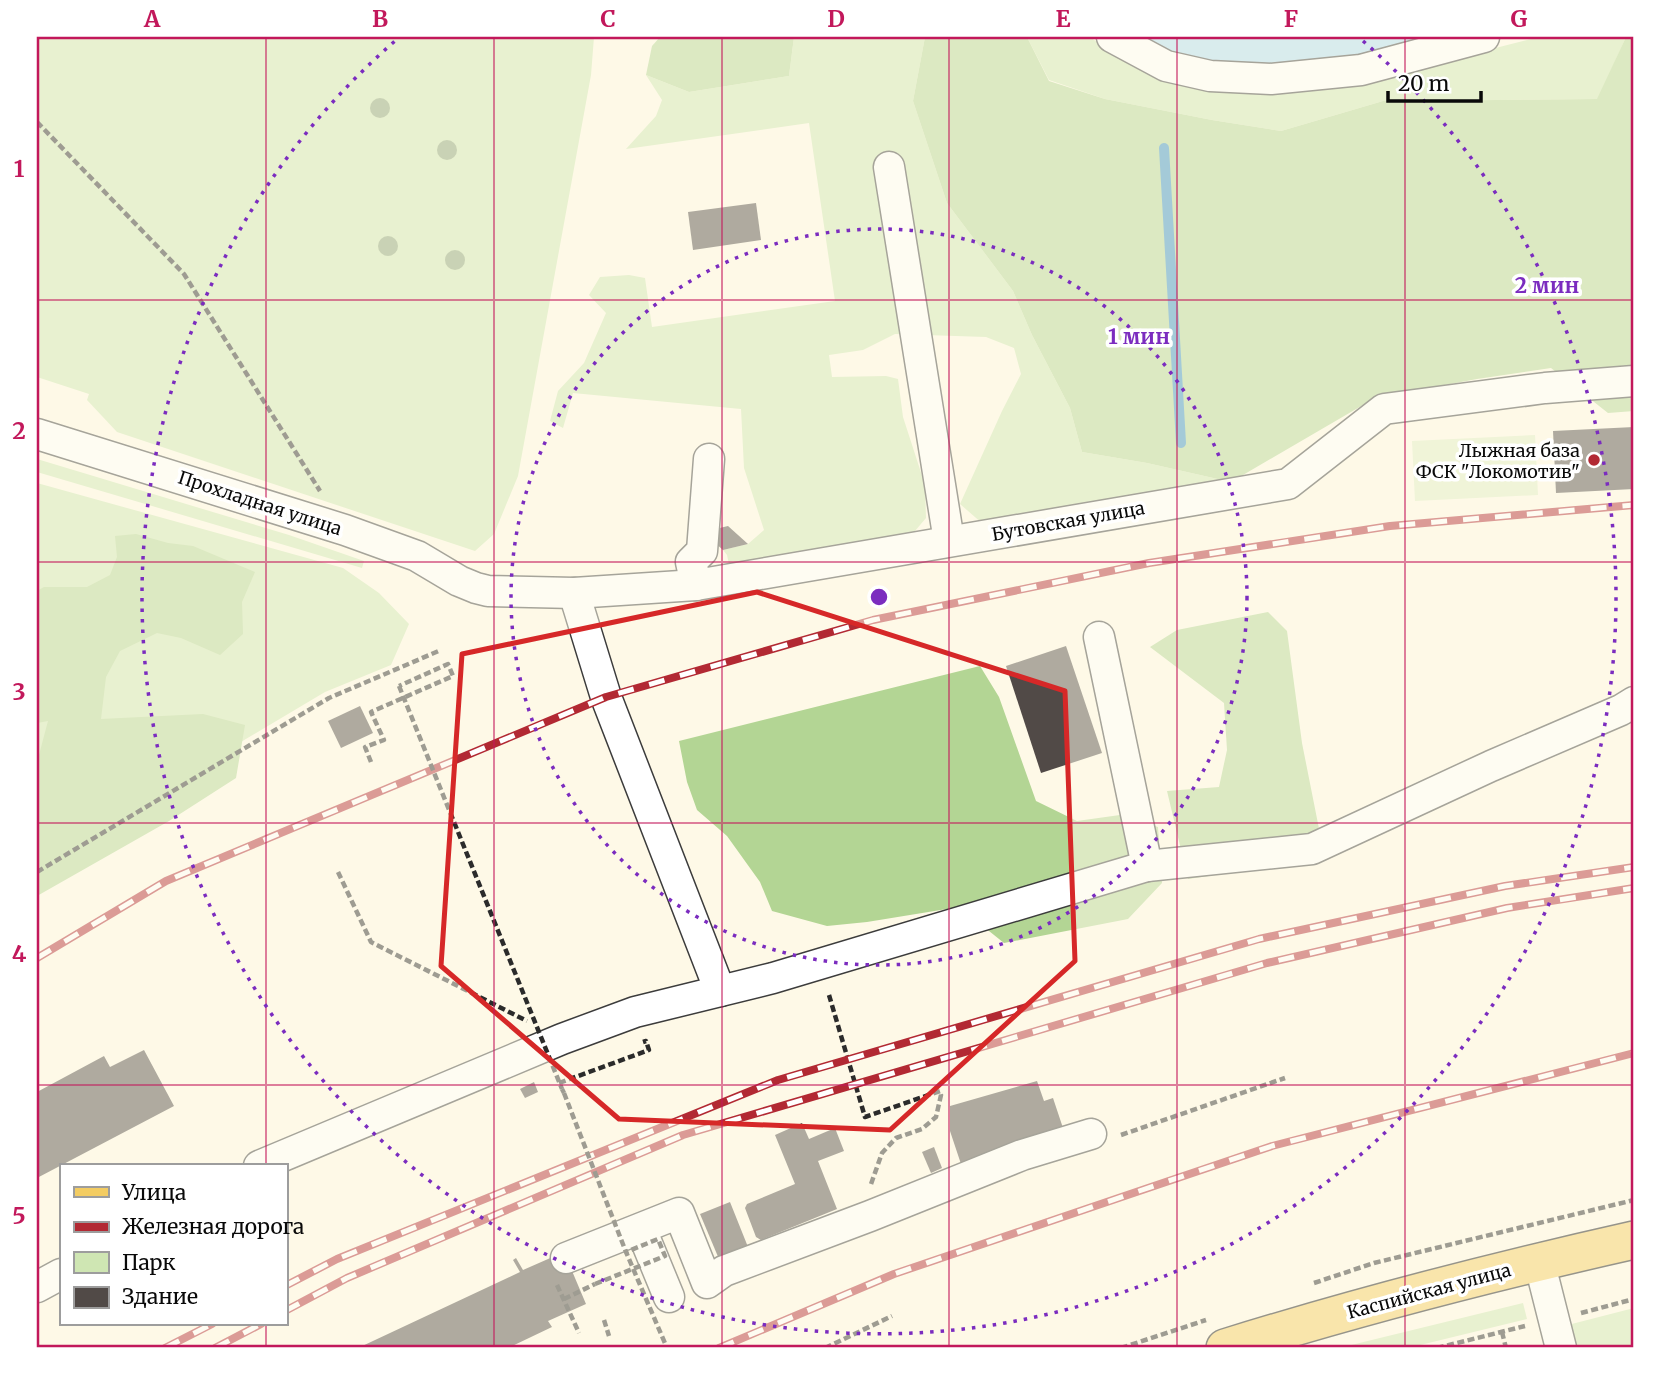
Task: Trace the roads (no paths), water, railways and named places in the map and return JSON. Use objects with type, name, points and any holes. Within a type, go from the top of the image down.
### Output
[{"type":"main road","name":"Каспийская улица","points":[[1225,1348],[1289,1338],[1539,1261],[1634,1240]]},
{"type":"street","points":[[1112,37],[1166,66],[1210,76],[1271,79],[1361,70],[1484,37]]},
{"type":"street","points":[[889,167],[949,541]]},
{"type":"street","name":"Бутовская улица","points":[[477,588],[488,591],[574,593],[696,585],[1288,484],[1384,409],[1545,388],[1634,381]]},
{"type":"street","name":"Прохладная улица","points":[[37,434],[345,530],[417,556],[459,581],[477,588]]},
{"type":"street","points":[[696,585],[691,562],[702,551],[709,459]]},
{"type":"street","points":[[574,593],[606,698],[720,991]]},
{"type":"street","points":[[1099,636],[1147,866]]},
{"type":"street","points":[[264,1164],[562,1038],[635,1013],[786,974],[1147,866],[1312,849],[1634,702]]},
{"type":"street","points":[[566,1258],[633,1240],[678,1213],[707,1283],[724,1271],[870,1216],[1022,1154],[1104,1135]]},
{"type":"street","points":[[633,1240],[669,1297]]},
{"type":"street","points":[[1539,1261],[1560,1348]]},
{"type":"street","points":[[37,1287],[60,1275]]},
{"type":"water","points":[[1129,37],[1427,37],[1363,54],[1310,64],[1211,66]]},
{"type":"waterway","points":[[1164,148],[1181,443]]},
{"type":"railway","points":[[37,958],[166,881],[606,697],[873,620],[1149,563],[1390,526],[1634,505]]},
{"type":"railway","points":[[287,1285],[337,1259],[778,1080],[1259,939],[1505,886],[1634,867]]},
{"type":"railway","points":[[287,1310],[347,1278],[683,1135],[1267,963],[1507,908],[1634,888]]},
{"type":"railway","points":[[719,1348],[894,1274],[1272,1146],[1634,1053]]},
{"type":"railway","points":[[165,1348],[208,1326]]},
{"type":"railway","points":[[215,1348],[257,1326]]},
{"type":"place","name":"Лыжная база ФСК \"Локомотив\"","points":[[1594,460]]}]
